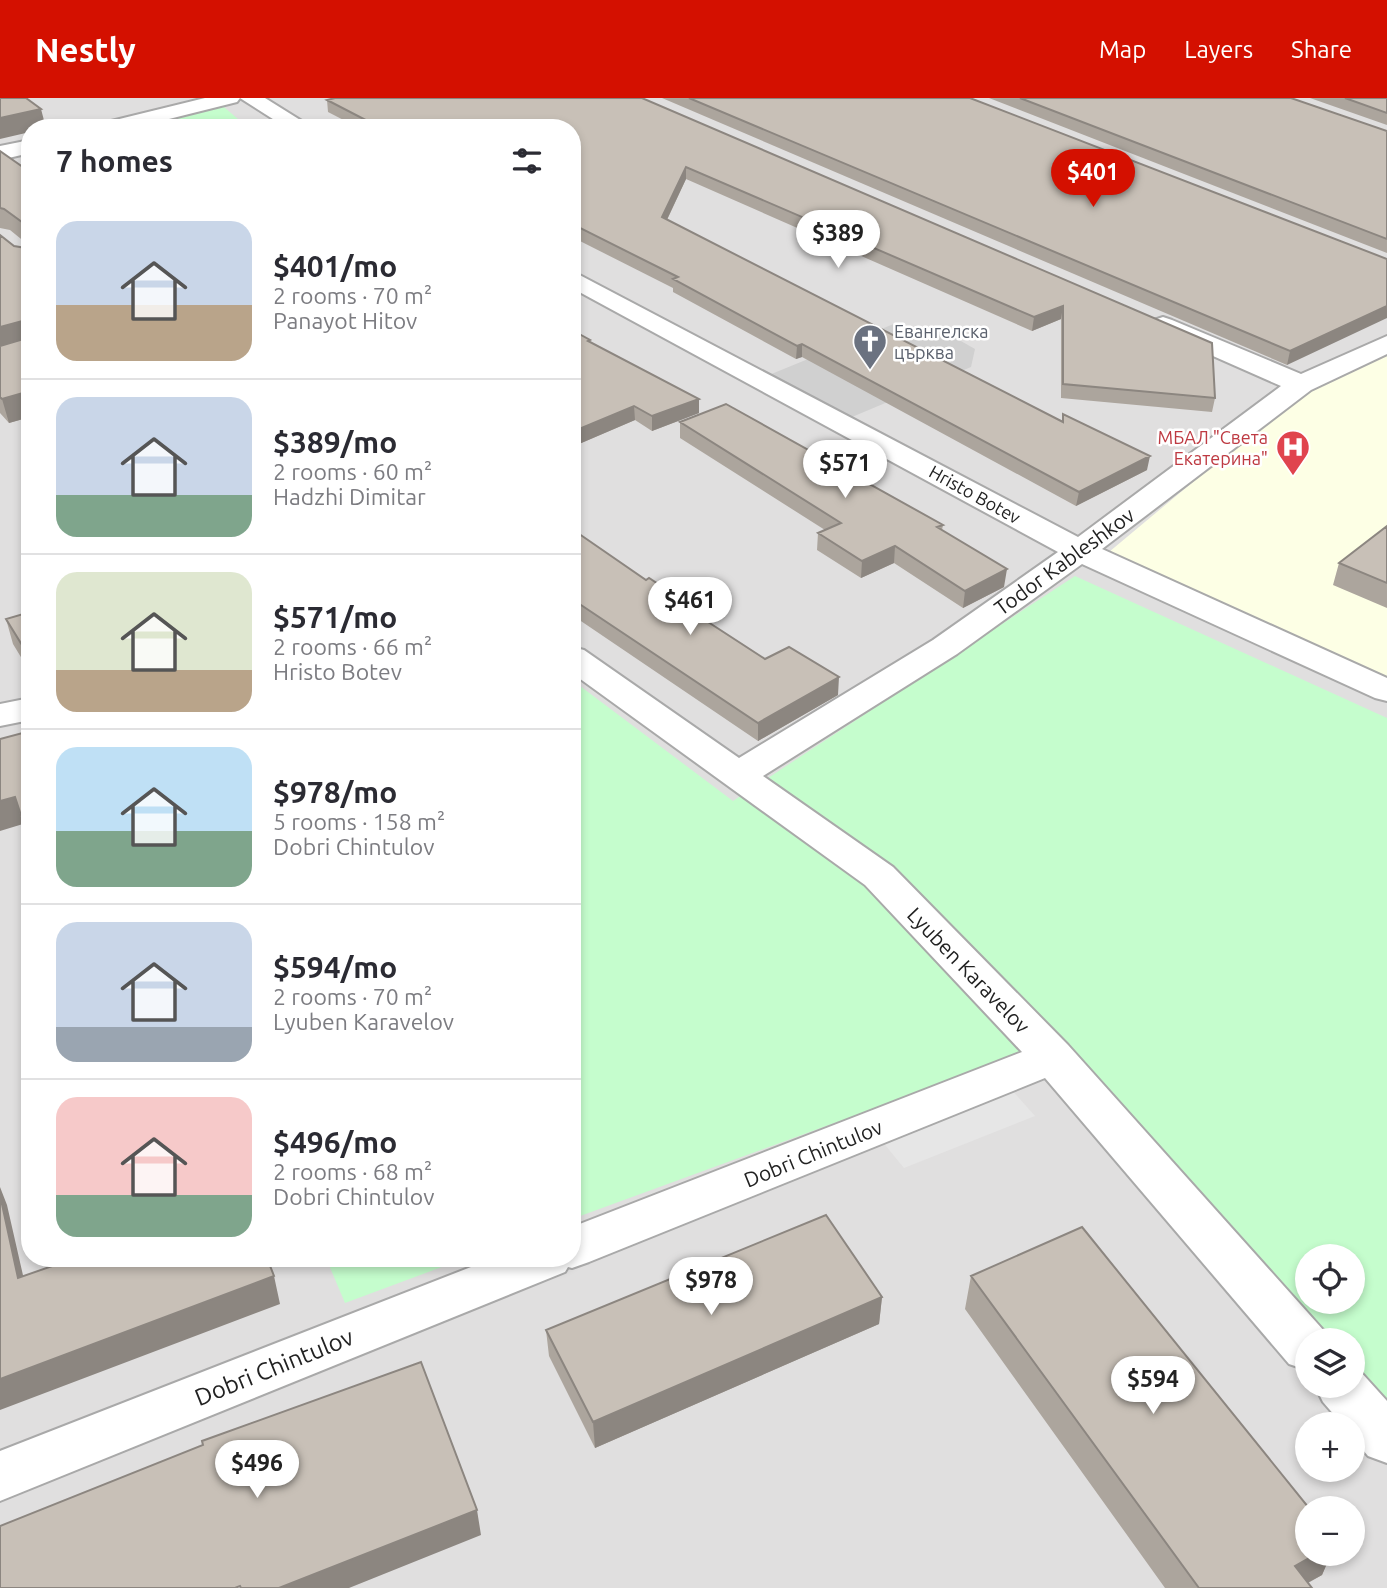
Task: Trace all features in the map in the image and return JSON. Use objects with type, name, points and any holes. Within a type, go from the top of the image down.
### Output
[{"type":"street","points":[[143,119],[230,98]]},
{"type":"street","points":[[250,98],[287,119]]},
{"type":"street","points":[[0,153],[21,148]]},
{"type":"street","name":"Hristo Botev","points":[[581,283],[1080,551],[1387,691]]},
{"type":"street","points":[[1147,318],[1301,384]]},
{"type":"street","name":"Todor Kableshkov","points":[[738,775],[945,647],[1080,551],[1301,384],[1387,344]]},
{"type":"street","name":"Lyuben Karavelov","points":[[581,663],[879,876],[1053,1057],[1295,1334]]},
{"type":"street","points":[[0,715],[21,711]]},
{"type":"street","name":"Dobri Chintulov","points":[[581,1244],[1053,1057]]},
{"type":"street","name":"Dobri Chintulov","points":[[0,1476],[525,1267]]},
{"type":"street","points":[[1351,1398],[1387,1439]]},
{"type":"shaded area","points":[[0,98],[1387,98],[1387,1588],[0,1588]]},
{"type":"shaded area","name":"Евангелска църква","points":[[896,323],[926,339],[945,332],[975,349],[971,367],[852,417],[769,375]]},
{"type":"shaded area","name":"МБАЛ \"Света Екатерина\"","points":[[1387,350],[1387,682],[1103,557],[1296,396]]},
{"type":"shaded area","points":[[1001,1078],[1035,1116],[904,1168],[872,1129]]},
{"type":"green space","points":[[217,101],[238,119],[144,119]]},
{"type":"green space","points":[[1075,576],[1387,718],[1387,1409],[1365,1383],[1365,1328],[1317,1328],[1305,1314],[1365,1314],[1365,1244],[1295,1244],[1295,1302],[1064,1039],[581,1216],[581,687],[733,801]]},
{"type":"green space","points":[[330,1267],[442,1267],[345,1303]]},
{"type":"building","points":[[0,98],[26,98],[41,109],[0,118]]},
{"type":"building","points":[[642,98],[1212,343],[1215,398],[1063,384],[1063,306],[1034,317],[686,167],[662,217],[1063,422],[1063,414],[1150,456],[1079,492],[802,344],[797,346],[673,279],[678,277],[581,228],[581,119],[364,119],[327,100]]},
{"type":"building","points":[[689,98],[970,98],[1387,259],[1387,306],[1290,351]]},
{"type":"building","points":[[1020,98],[1291,98],[1387,131],[1387,239]]},
{"type":"building","points":[[1345,98],[1387,98],[1387,113]]},
{"type":"building","points":[[0,151],[21,166],[21,221],[0,208]]},
{"type":"building","points":[[0,235],[14,246],[21,247],[21,321],[0,327]]},
{"type":"building","points":[[581,335],[699,399],[652,416],[634,406],[581,428]]},
{"type":"building","points":[[21,340],[21,394],[2,399],[0,397],[0,346]]},
{"type":"building","points":[[726,404],[943,525],[937,527],[1007,569],[965,591],[895,546],[862,561],[818,533],[841,523],[680,422]]},
{"type":"building","points":[[1387,526],[1387,583],[1339,563]]},
{"type":"building","points":[[581,535],[646,580],[649,578],[690,605],[685,607],[765,659],[789,647],[839,677],[758,723],[581,605]]},
{"type":"building","points":[[21,615],[21,643],[6,619]]},
{"type":"building","points":[[21,733],[21,815],[15,797],[0,801],[0,739]]},
{"type":"building","points":[[0,1195],[18,1278],[49,1267],[270,1267],[274,1276],[0,1379]]},
{"type":"building","points":[[826,1215],[882,1297],[593,1422],[546,1330]]},
{"type":"building","points":[[1082,1227],[1299,1496],[1295,1496],[1295,1566],[1312,1588],[1199,1588],[971,1276]]},
{"type":"building","points":[[421,1362],[477,1510],[279,1588],[0,1588],[0,1526],[203,1445],[202,1441]]},
{"type":"place","name":"Евангелска църква","points":[[870,371]]},
{"type":"place","name":"МБАЛ \"Света Екатерина\"","points":[[1293,477]]}]
